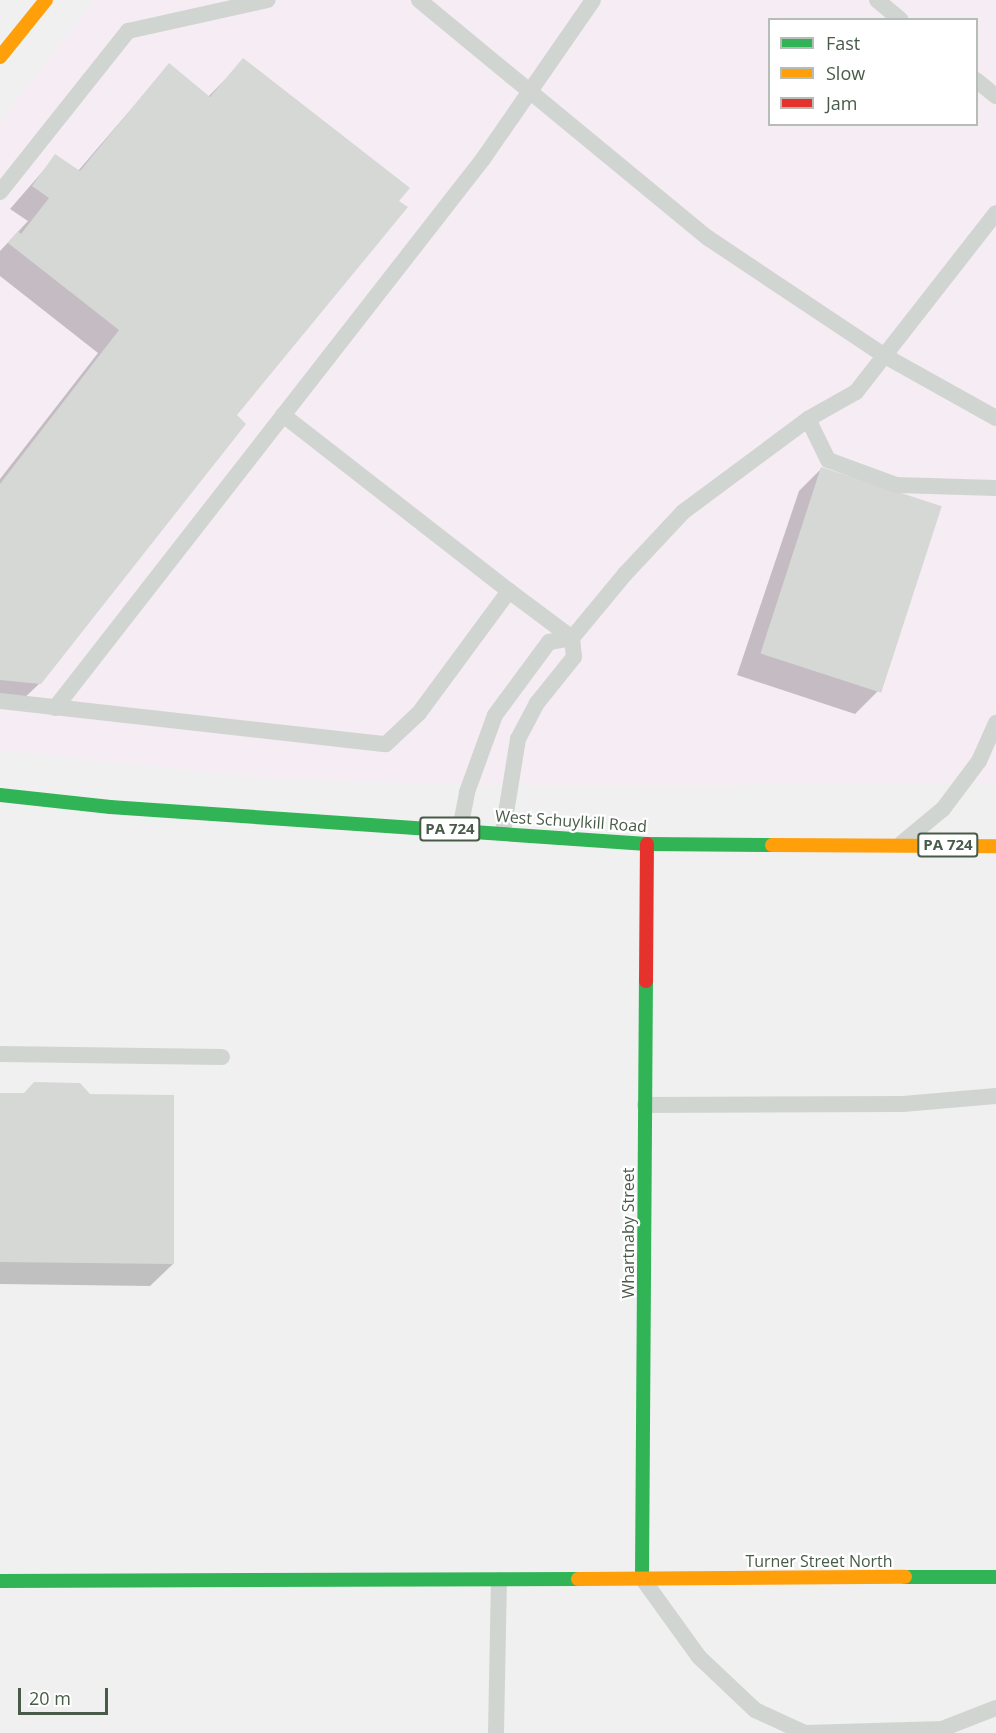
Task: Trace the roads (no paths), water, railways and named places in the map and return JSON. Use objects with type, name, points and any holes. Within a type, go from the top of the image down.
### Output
[{"type":"street","points":[[0,57],[46,0]]},
{"type":"street","name":"West Schuylkill Road","points":[[0,795],[304,821],[460,829],[646,844],[996,846]]},
{"type":"street","name":"Whartnaby Street","points":[[642,1578],[646,844]]},
{"type":"street","points":[[0,1581],[642,1578]]},
{"type":"street","name":"Turner Street North","points":[[642,1578],[996,1578]]},
{"type":"lane","points":[[0,192],[128,31],[268,0]]},
{"type":"lane","points":[[419,0],[708,238],[885,356],[996,418]]},
{"type":"lane","points":[[56,708],[483,159],[593,0]]},
{"type":"lane","points":[[877,0],[899,18]]},
{"type":"lane","points":[[978,82],[996,96]]},
{"type":"lane","points":[[460,829],[467,792],[495,715],[549,642],[572,638],[625,573],[683,512],[808,419],[856,392],[996,213]]},
{"type":"lane","points":[[283,415],[572,638],[574,657],[537,703],[518,739],[503,832]]},
{"type":"lane","points":[[808,419],[828,460],[896,485],[996,488]]},
{"type":"lane","points":[[0,701],[386,744],[419,713],[509,591]]},
{"type":"lane","points":[[900,844],[943,809],[979,761],[996,723]]},
{"type":"lane","points":[[0,1054],[222,1057]]},
{"type":"lane","points":[[645,1105],[903,1104],[996,1096]]},
{"type":"lane","points":[[642,1578],[699,1657],[755,1710],[805,1733],[942,1729],[996,1708]]},
{"type":"lane","points":[[496,1733],[499,1580]]}]
